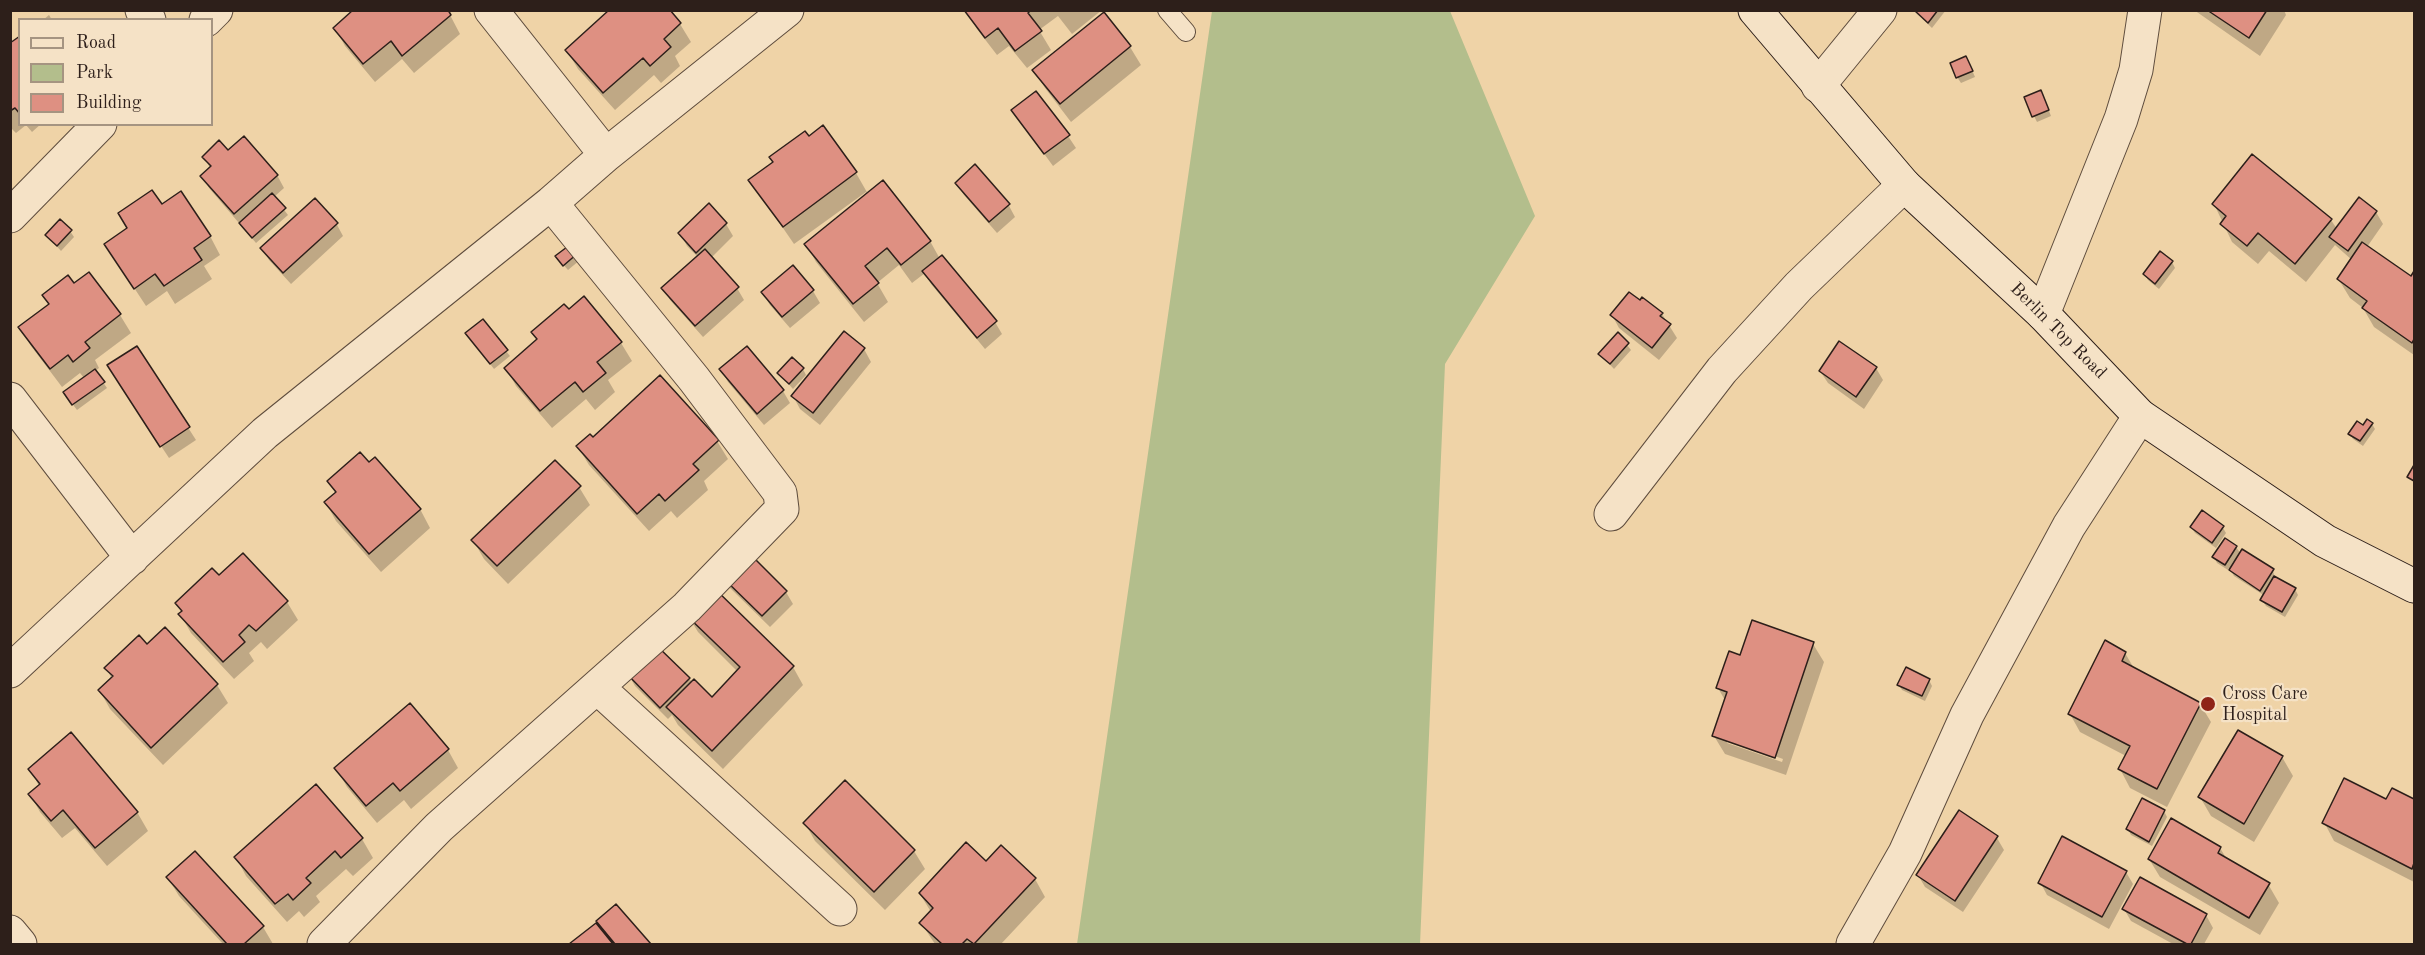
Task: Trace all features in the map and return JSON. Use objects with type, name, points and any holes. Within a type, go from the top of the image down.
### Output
[{"type":"street","points":[[491,10],[606,155]]},
{"type":"street","points":[[10,671],[265,433],[551,204],[606,155],[787,10]]},
{"type":"street","name":"Berlin Top Road","points":[[1755,10],[1904,185],[2043,314],[2140,416],[2325,541],[2415,586]]},
{"type":"street","points":[[1818,86],[1880,10]]},
{"type":"street","points":[[2043,314],[2121,119],[2136,70],[2145,10]]},
{"type":"street","points":[[10,216],[98,126]]},
{"type":"street","points":[[1611,514],[1722,370],[1799,286],[1904,185]]},
{"type":"street","points":[[324,945],[439,827],[687,607],[782,509],[780,493],[773,483],[694,379],[551,204]]},
{"type":"street","points":[[10,399],[132,558]]},
{"type":"street","points":[[1853,945],[1905,853],[1967,715],[2063,537],[2140,416]]},
{"type":"street","points":[[597,687],[840,909]]},
{"type":"street","points":[[10,932],[20,945]]},
{"type":"lane","points":[[1167,10],[1186,32]]},
{"type":"green space","points":[[1212,11],[1450,11],[1535,216],[1445,364],[1420,944],[1077,944]]},
{"type":"building","points":[[353,10],[448,10],[451,15],[402,56],[391,41],[363,64],[333,28]]},
{"type":"building","points":[[609,10],[670,10],[681,23],[664,39],[671,47],[650,66],[643,58],[603,93],[565,50]]},
{"type":"building","points":[[964,10],[1031,10],[1028,13],[1042,31],[1015,51],[998,28],[985,38]]},
{"type":"building","points":[[1914,10],[1938,10],[1928,23]]},
{"type":"building","points":[[2207,10],[2267,10],[2249,38]]},
{"type":"building","points":[[1104,12],[1131,46],[1060,104],[1032,70]]},
{"type":"building","points":[[18,37],[18,112],[15,108],[10,111],[10,43]]},
{"type":"building","points":[[1966,56],[1973,71],[1956,78],[1950,63]]},
{"type":"building","points":[[2041,90],[2049,110],[2032,117],[2024,97]]},
{"type":"building","points":[[1036,91],[1070,135],[1044,154],[1011,110]]},
{"type":"building","points":[[823,125],[857,172],[783,227],[748,180],[773,162],[769,157],[805,131],[809,136]]},
{"type":"building","points":[[244,136],[278,175],[234,214],[200,176],[211,166],[202,157],[219,140],[228,150]]},
{"type":"building","points":[[2252,154],[2332,219],[2295,264],[2258,233],[2247,246],[2220,224],[2226,216],[2212,204]]},
{"type":"building","points":[[975,164],[1010,204],[989,222],[955,183]]},
{"type":"building","points":[[883,180],[931,241],[901,265],[887,248],[865,266],[879,283],[853,304],[804,244]]},
{"type":"building","points":[[152,190],[162,204],[181,191],[211,236],[194,248],[202,260],[164,286],[155,274],[134,289],[104,244],[127,228],[118,213]]},
{"type":"building","points":[[272,193],[286,208],[252,238],[239,223]]},
{"type":"building","points":[[2359,197],[2377,211],[2348,251],[2329,237]]},
{"type":"building","points":[[315,198],[338,223],[283,273],[260,248]]},
{"type":"building","points":[[709,203],[727,223],[696,253],[678,233]]},
{"type":"building","points":[[60,219],[72,230],[57,246],[45,235]]},
{"type":"building","points":[[2362,242],[2411,276],[2414,271],[2414,339],[2412,343],[2362,308],[2367,301],[2337,279]]},
{"type":"building","points":[[571,244],[578,253],[563,266],[555,256]]},
{"type":"building","points":[[705,249],[739,287],[695,326],[661,288]]},
{"type":"building","points":[[2160,251],[2173,261],[2155,284],[2143,274]]},
{"type":"building","points":[[942,255],[997,321],[977,338],[922,271]]},
{"type":"building","points":[[793,265],[814,290],[782,317],[761,292]]},
{"type":"building","points":[[89,272],[121,314],[85,342],[90,348],[73,362],[68,355],[50,369],[18,327],[49,304],[42,295],[68,275],[74,283]]},
{"type":"building","points":[[1629,292],[1640,300],[1642,297],[1663,313],[1660,316],[1671,324],[1652,348],[1610,315]]},
{"type":"building","points":[[584,296],[622,342],[597,362],[606,373],[583,392],[575,382],[540,411],[504,368],[537,339],[531,332],[564,304],[569,309]]},
{"type":"building","points":[[483,319],[508,350],[490,364],[465,333]]},
{"type":"building","points":[[844,331],[865,348],[813,413],[791,396]]},
{"type":"building","points":[[1618,332],[1629,343],[1610,364],[1598,354]]},
{"type":"building","points":[[1839,341],[1877,367],[1856,397],[1819,371]]},
{"type":"building","points":[[137,346],[190,427],[160,447],[107,365]]},
{"type":"building","points":[[747,346],[784,390],[757,414],[719,369]]},
{"type":"building","points":[[792,357],[804,368],[789,384],[777,373]]},
{"type":"building","points":[[95,369],[105,382],[72,405],[63,392]]},
{"type":"building","points":[[660,375],[719,440],[693,464],[699,470],[665,501],[659,494],[637,514],[576,446],[590,434],[593,437]]},
{"type":"building","points":[[2367,419],[2373,423],[2360,441],[2348,434],[2357,421],[2363,425]]},
{"type":"building","points":[[360,452],[369,462],[375,457],[421,509],[369,554],[324,502],[336,492],[327,481]]},
{"type":"building","points":[[555,460],[581,486],[497,566],[471,540]]},
{"type":"building","points":[[2414,465],[2414,481],[2407,477]]},
{"type":"building","points":[[2202,510],[2224,526],[2212,543],[2190,527]]},
{"type":"building","points":[[2225,538],[2237,546],[2225,565],[2212,557]]},
{"type":"building","points":[[2242,549],[2274,569],[2260,591],[2229,570]]},
{"type":"building","points":[[746,550],[787,591],[762,616],[721,576]]},
{"type":"building","points":[[243,553],[288,601],[256,631],[249,625],[239,635],[245,642],[223,662],[178,614],[182,611],[175,603],[212,568],[219,575]]},
{"type":"building","points":[[2274,576],[2296,588],[2282,612],[2260,600]]},
{"type":"building","points":[[712,586],[794,666],[712,751],[666,707],[694,679],[712,697],[740,667],[685,614]]},
{"type":"building","points":[[1752,620],[1814,642],[1775,758],[1712,736],[1727,692],[1716,688],[1729,651],[1740,655]]},
{"type":"building","points":[[165,627],[218,684],[151,748],[98,690],[113,676],[104,668],[139,635],[147,644]]},
{"type":"building","points":[[2105,640],[2126,652],[2122,661],[2201,703],[2157,789],[2118,769],[2130,746],[2068,714]]},
{"type":"building","points":[[655,644],[690,678],[660,708],[626,673]]},
{"type":"building","points":[[1906,667],[1930,679],[1922,696],[1897,685]]},
{"type":"building","points":[[410,703],[449,749],[400,791],[393,783],[366,806],[334,768]]},
{"type":"building","points":[[2238,730],[2283,756],[2244,824],[2198,797]]},
{"type":"building","points":[[71,732],[138,812],[95,848],[63,810],[51,821],[28,794],[40,784],[28,769]]},
{"type":"building","points":[[2344,778],[2386,799],[2392,788],[2414,799],[2414,863],[2412,869],[2322,823]]},
{"type":"building","points":[[845,780],[915,850],[874,892],[803,823]]},
{"type":"building","points":[[316,784],[363,838],[341,858],[335,851],[306,878],[311,883],[293,900],[288,894],[275,904],[234,857]]},
{"type":"building","points":[[2142,798],[2165,810],[2149,842],[2126,829]]},
{"type":"building","points":[[1959,810],[1998,836],[1955,901],[1916,875]]},
{"type":"building","points":[[2171,818],[2221,847],[2218,853],[2270,883],[2249,918],[2148,859]]},
{"type":"building","points":[[2062,836],[2127,871],[2102,917],[2038,883]]},
{"type":"building","points":[[966,842],[986,861],[1001,845],[1036,878],[974,944],[967,939],[962,944],[942,944],[919,923],[933,908],[919,893]]},
{"type":"building","points":[[195,851],[264,926],[244,944],[227,944],[166,877]]},
{"type":"building","points":[[2140,877],[2207,914],[2191,944],[2187,944],[2122,909]]},
{"type":"building","points":[[616,904],[651,944],[615,944],[596,921]]},
{"type":"building","points":[[596,923],[613,944],[569,944]]},
{"type":"place","name":"Cross Care Hospital","points":[[2208,704]]}]
